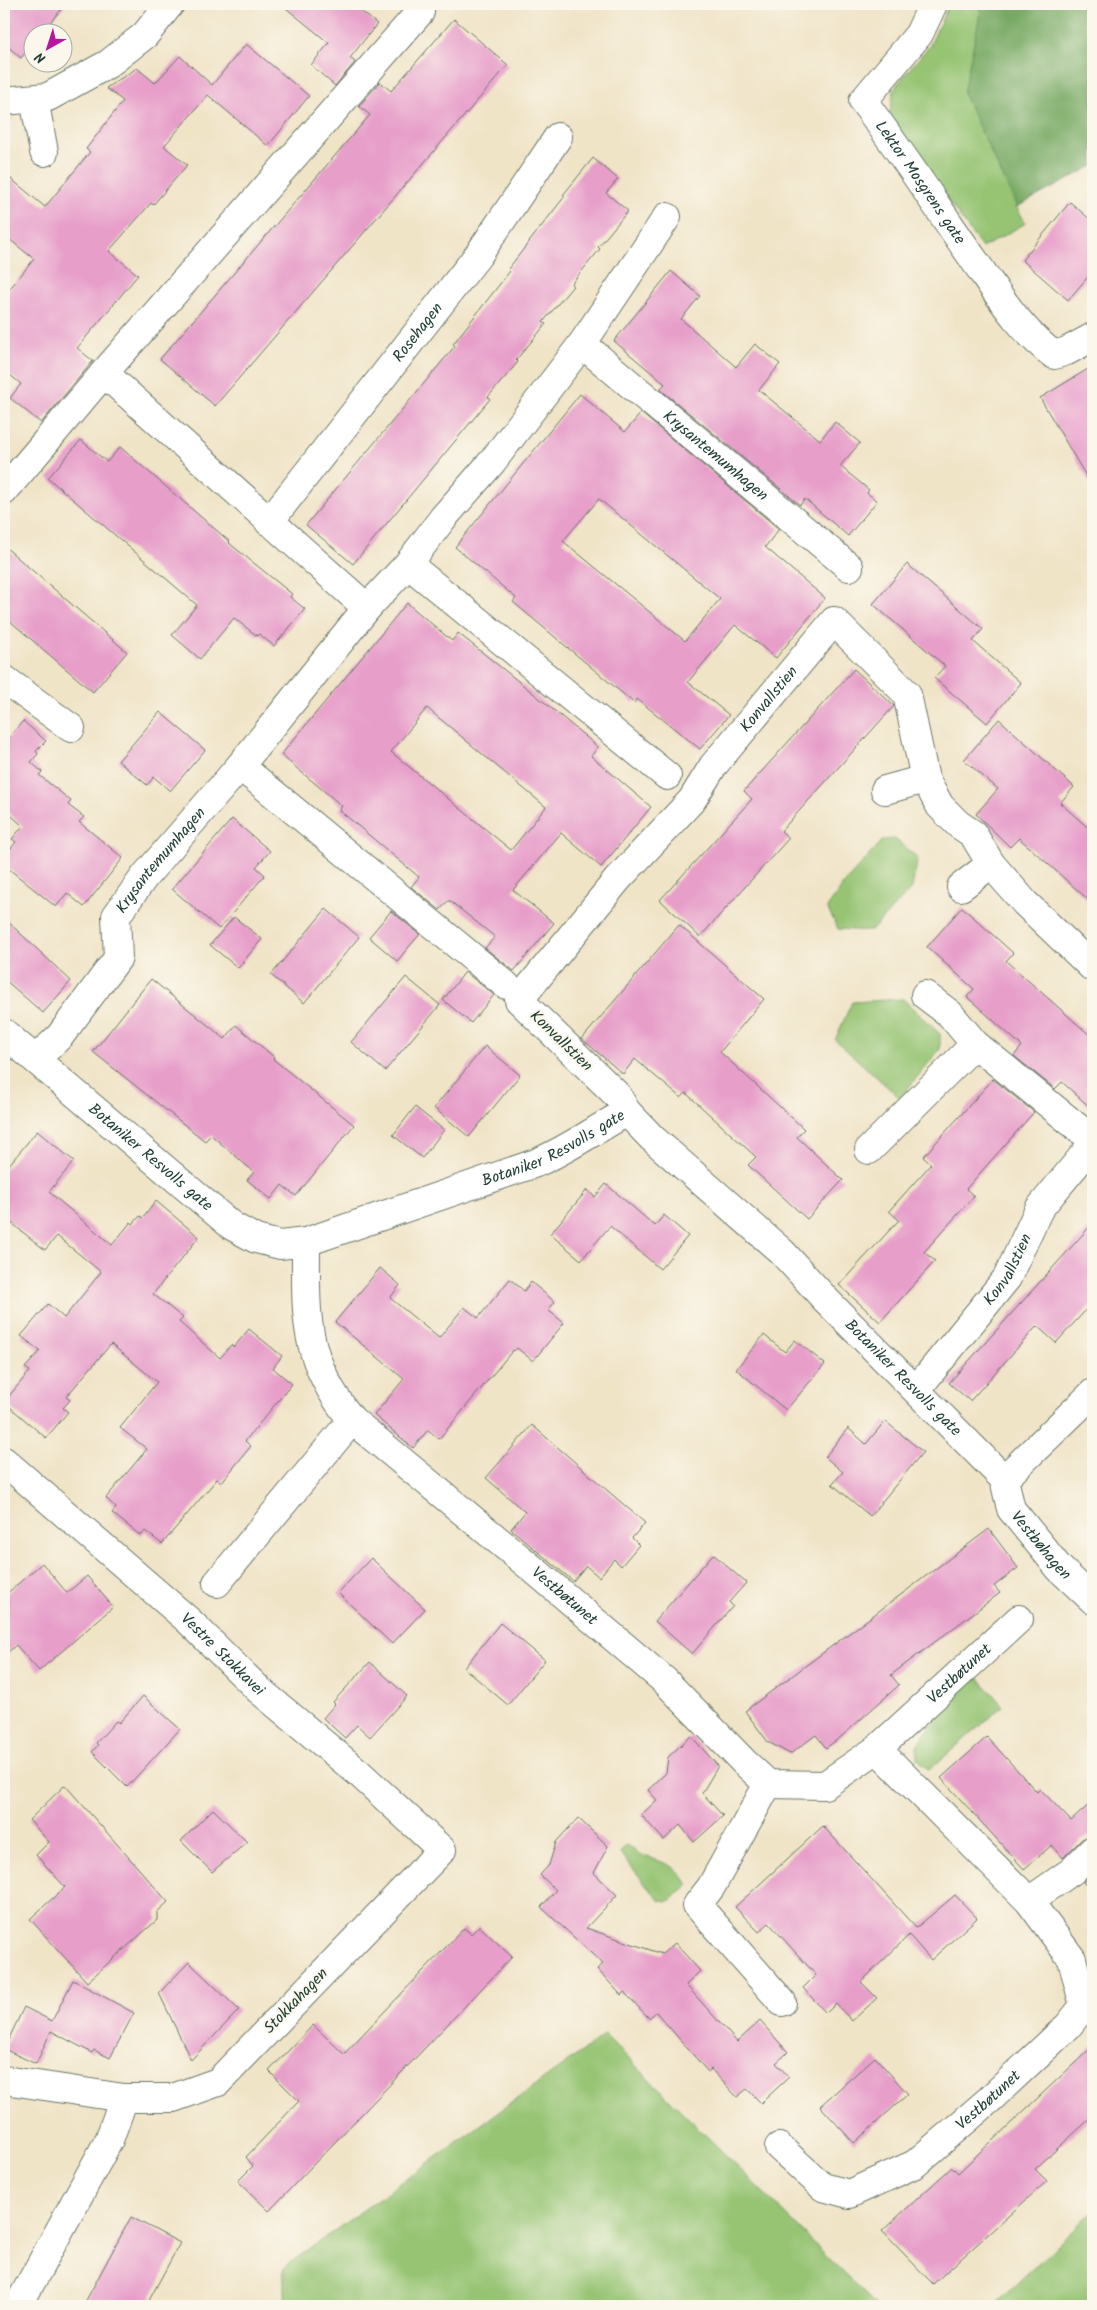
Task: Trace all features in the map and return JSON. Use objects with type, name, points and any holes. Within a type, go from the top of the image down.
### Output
[{"type":"street","points":[[4,101],[48,97],[108,64],[145,35],[170,4]]},
{"type":"street","name":"Lektor Mosgrens gate","points":[[933,4],[919,34],[864,101],[1017,320],[1038,343],[1054,354],[1067,351],[1093,337]]},
{"type":"street","points":[[4,491],[104,372],[420,12]]},
{"type":"street","points":[[34,99],[44,152]]},
{"type":"street","name":"Rosehagen","points":[[269,522],[479,254],[558,137]]},
{"type":"street","name":"Krysantemumhagen","points":[[36,1059],[60,1036],[118,958],[116,916],[145,876],[240,766],[367,608],[408,564],[443,518],[492,462],[582,344],[667,217]]},
{"type":"street","name":"Krysantemumhagen","points":[[582,344],[848,567]]},
{"type":"street","points":[[104,372],[367,608]]},
{"type":"street","points":[[408,564],[666,776]]},
{"type":"street","name":"Konvallstien","points":[[627,1112],[617,1095],[519,1000],[618,879],[692,800],[713,766],[834,621],[907,694],[925,779],[940,806],[958,824],[974,834],[991,864],[1025,903],[1093,968]]},
{"type":"street","points":[[4,679],[71,728]]},
{"type":"street","points":[[240,766],[506,985]]},
{"type":"street","points":[[885,790],[925,779]]},
{"type":"street","points":[[961,887],[991,864]]},
{"type":"street","points":[[925,995],[950,1014],[974,1044],[1093,1140]]},
{"type":"street","name":"Botaniker Resvolls gate","points":[[4,1033],[232,1226],[256,1239],[280,1245],[306,1242],[454,1192],[562,1152],[627,1112],[652,1138],[782,1252],[826,1300],[1004,1479]]},
{"type":"street","points":[[869,1150],[974,1044]]},
{"type":"street","name":"Konvallstien","points":[[916,1390],[1007,1278],[1039,1208],[1093,1144]]},
{"type":"street","name":"Vestbøtunet","points":[[306,1242],[306,1318],[311,1343],[333,1396],[352,1420],[665,1681],[768,1784],[825,1785],[877,1749],[1019,1619]]},
{"type":"street","points":[[1004,1479],[1093,1393]]},
{"type":"street","points":[[217,1583],[352,1420]]},
{"type":"street","name":"Vestre Stokkavei","points":[[4,1461],[189,1621],[259,1690],[360,1774],[442,1850]]},
{"type":"street","name":"Vestbøhagen","points":[[1004,1479],[1011,1509],[1059,1568],[1093,1600]]},
{"type":"street","name":"Vestbøtunet","points":[[779,2147],[823,2187],[849,2194],[915,2164],[1068,2026],[1084,2006],[1072,1959],[1029,1901],[877,1749]]},
{"type":"street","points":[[768,1784],[711,1887],[697,1905],[782,2002]]},
{"type":"street","name":"Stokkahagen","points":[[4,2080],[124,2098],[173,2098],[218,2082],[442,1850]]},
{"type":"street","points":[[1029,1901],[1072,1871],[1093,1850]]},
{"type":"street","points":[[18,2306],[109,2140],[124,2098]]},
{"type":"green space","points":[[949,4],[982,5],[1016,207],[1026,223],[982,248],[889,118],[894,88],[930,45]]},
{"type":"green space","points":[[981,4],[1093,4],[1093,166],[1017,207],[963,93]]},
{"type":"green space","points":[[895,839],[918,858],[912,888],[871,931],[838,929],[827,908],[845,882],[883,840]]},
{"type":"green space","points":[[903,999],[940,1034],[940,1049],[900,1098],[835,1040],[852,1002]]},
{"type":"green space","points":[[977,1676],[1003,1706],[929,1770],[918,1759],[917,1745],[948,1703]]},
{"type":"green space","points":[[626,1845],[644,1856],[671,1866],[684,1878],[688,1885],[669,1901],[659,1900],[620,1853]]},
{"type":"green space","points":[[605,2035],[877,2306],[286,2306],[283,2268]]},
{"type":"green space","points":[[1093,2211],[1093,2306],[993,2306]]},
{"type":"building","points":[[4,4],[66,4],[51,22],[22,22],[21,58],[4,43]]},
{"type":"building","points":[[281,4],[352,4],[377,24],[350,58],[355,62],[335,86],[311,65],[329,43]]},
{"type":"building","points":[[454,19],[508,65],[215,406],[160,359],[370,115],[359,106],[380,82],[391,91]]},
{"type":"building","points":[[246,44],[309,96],[268,146],[208,95],[164,146],[187,165],[153,205],[151,203],[109,251],[138,275],[77,348],[93,361],[41,423],[10,398],[21,384],[4,370],[4,296],[34,259],[4,235],[4,173],[45,207],[90,152],[86,149],[123,101],[106,88],[137,68],[155,83],[180,56],[212,85]]},
{"type":"building","points":[[593,158],[618,179],[606,193],[628,211],[598,247],[600,249],[571,284],[573,286],[543,322],[546,324],[516,360],[518,362],[488,397],[490,399],[353,564],[306,525],[455,346],[453,344],[510,271],[508,269]]},
{"type":"building","points":[[1070,202],[1093,222],[1093,271],[1068,300],[1022,260]]},
{"type":"building","points":[[671,271],[700,296],[681,319],[736,367],[755,344],[780,364],[759,390],[820,440],[835,422],[860,443],[840,466],[869,490],[867,493],[877,501],[848,536],[805,499],[800,505],[660,389],[665,384],[614,341]]},
{"type":"building","points":[[1093,366],[1093,488],[1040,398]]},
{"type":"building","points":[[580,394],[625,432],[641,413],[779,529],[765,547],[825,598],[776,658],[735,625],[688,682],[729,715],[700,749],[637,699],[634,703],[513,602],[516,598],[455,547]],"holes":[[[599,499],[720,599],[685,641],[563,541]]]},
{"type":"building","points":[[81,440],[107,462],[120,447],[229,543],[292,594],[290,597],[305,609],[274,646],[259,634],[257,636],[234,618],[200,659],[172,635],[197,605],[48,478]]},
{"type":"building","points":[[4,546],[127,652],[93,692],[4,616]]},
{"type":"building","points":[[907,564],[983,629],[973,641],[1021,683],[987,723],[934,678],[945,666],[873,604]]},
{"type":"building","points":[[407,603],[452,641],[458,633],[598,747],[591,756],[651,807],[601,867],[561,833],[513,890],[554,923],[514,971],[485,948],[495,937],[450,901],[440,910],[411,887],[419,877],[339,810],[342,806],[281,755]],"holes":[[[427,708],[546,807],[511,850],[391,752]]]},
{"type":"building","points":[[854,669],[894,706],[781,831],[789,838],[700,937],[660,900],[752,799],[744,791]]},
{"type":"building","points":[[160,712],[205,750],[170,791],[154,777],[147,785],[118,761]]},
{"type":"building","points":[[999,719],[1074,787],[1060,803],[1093,832],[1093,904],[1019,838],[1010,847],[976,814],[998,789],[964,760]]},
{"type":"building","points":[[23,721],[46,741],[36,751],[38,754],[31,762],[42,772],[39,775],[71,801],[68,805],[84,817],[79,822],[123,858],[84,907],[67,893],[56,907],[4,865],[4,857],[16,842],[12,839],[23,826],[4,809],[4,738],[6,741]]},
{"type":"building","points":[[232,819],[270,851],[256,867],[265,875],[219,929],[172,889]]},
{"type":"building","points":[[962,907],[1013,953],[1006,961],[1093,1038],[1093,1110],[1062,1082],[1055,1089],[1014,1056],[1022,1046],[967,997],[974,989],[927,947]]},
{"type":"building","points":[[326,909],[359,937],[304,1003],[271,975]]},
{"type":"building","points":[[391,911],[420,934],[397,961],[369,937]]},
{"type":"building","points":[[234,917],[262,939],[238,968],[210,945]]},
{"type":"building","points":[[4,918],[71,981],[43,1013],[4,979]]},
{"type":"building","points":[[679,925],[764,999],[720,1052],[804,1129],[797,1137],[843,1180],[807,1219],[748,1165],[756,1157],[686,1093],[681,1098],[635,1059],[623,1074],[582,1039]]},
{"type":"building","points":[[465,972],[494,995],[471,1023],[443,1000]]},
{"type":"building","points":[[406,977],[440,1005],[385,1071],[351,1042]]},
{"type":"building","points":[[151,979],[225,1039],[236,1025],[274,1057],[273,1059],[354,1125],[296,1196],[282,1185],[271,1199],[247,1180],[254,1172],[211,1135],[205,1141],[93,1052]]},
{"type":"building","points":[[485,1046],[520,1075],[469,1137],[434,1108]]},
{"type":"building","points":[[993,1079],[1034,1112],[966,1189],[974,1196],[924,1252],[935,1261],[880,1322],[839,1285],[899,1220],[889,1211],[931,1164],[923,1157]]},
{"type":"building","points":[[415,1107],[444,1130],[422,1158],[393,1135]]},
{"type":"building","points":[[37,1131],[74,1161],[49,1192],[112,1245],[131,1222],[133,1224],[140,1216],[143,1218],[156,1201],[199,1237],[153,1294],[183,1318],[179,1322],[220,1358],[231,1345],[234,1347],[249,1329],[282,1356],[273,1368],[292,1384],[245,1441],[251,1446],[221,1483],[217,1479],[162,1544],[145,1531],[141,1536],[112,1513],[116,1508],[106,1498],[147,1449],[120,1428],[157,1382],[111,1344],[66,1397],[70,1400],[63,1408],[68,1412],[46,1438],[4,1402],[30,1371],[25,1368],[40,1351],[21,1336],[48,1304],[64,1318],[101,1272],[57,1236],[45,1250],[4,1217],[4,1171]]},
{"type":"building","points":[[606,1184],[655,1226],[664,1215],[688,1236],[660,1269],[610,1226],[581,1260],[550,1234],[587,1190],[595,1197]]},
{"type":"building","points":[[1093,1223],[1093,1302],[1056,1343],[1037,1326],[970,1401],[949,1383]]},
{"type":"building","points":[[380,1268],[400,1285],[390,1298],[439,1338],[464,1307],[478,1318],[510,1279],[524,1291],[531,1282],[555,1302],[548,1310],[564,1323],[533,1361],[517,1348],[513,1350],[439,1439],[428,1430],[413,1448],[374,1415],[404,1379],[335,1322]]},
{"type":"building","points":[[764,1335],[785,1352],[795,1340],[825,1364],[786,1410],[736,1369]]},
{"type":"building","points":[[885,1421],[923,1452],[870,1516],[832,1484],[843,1472],[825,1457],[848,1428],[866,1444]]},
{"type":"building","points":[[532,1425],[645,1523],[632,1538],[639,1545],[621,1566],[614,1559],[599,1577],[586,1566],[573,1581],[511,1529],[525,1512],[486,1478]]},
{"type":"building","points":[[989,1529],[1018,1568],[994,1586],[1000,1593],[891,1675],[899,1685],[826,1748],[816,1735],[790,1754],[768,1742],[745,1711]]},
{"type":"building","points":[[713,1554],[746,1583],[729,1602],[733,1606],[692,1654],[655,1621]]},
{"type":"building","points":[[371,1558],[425,1609],[392,1644],[338,1593]]},
{"type":"building","points":[[42,1563],[67,1593],[87,1576],[113,1607],[39,1671],[16,1645],[4,1656],[4,1596]]},
{"type":"building","points":[[500,1623],[545,1660],[508,1705],[464,1668]]},
{"type":"building","points":[[370,1662],[407,1696],[370,1737],[357,1725],[345,1738],[323,1718],[335,1704],[333,1702]]},
{"type":"building","points":[[143,1696],[180,1729],[127,1787],[92,1752],[98,1745],[96,1743],[116,1721],[119,1723]]},
{"type":"building","points":[[691,1736],[718,1766],[702,1793],[723,1816],[694,1842],[680,1825],[664,1840],[641,1815],[657,1800],[648,1790],[666,1773],[668,1757]]},
{"type":"building","points":[[987,1737],[1037,1792],[1040,1789],[1071,1821],[1093,1801],[1093,1835],[1082,1839],[1063,1858],[1052,1845],[1024,1869],[941,1778]]},
{"type":"building","points":[[65,1785],[168,1902],[157,1912],[157,1920],[87,1982],[30,1919],[65,1887],[36,1855],[49,1842],[29,1820]]},
{"type":"building","points":[[213,1809],[247,1842],[212,1872],[181,1841]]},
{"type":"building","points":[[578,1818],[608,1846],[594,1873],[617,1895],[586,1928],[662,1954],[675,1943],[700,1971],[686,1985],[737,2042],[760,2021],[788,2052],[776,2063],[789,2077],[761,2103],[747,2089],[737,2097],[711,2069],[708,2072],[656,2012],[649,2018],[624,1992],[621,1995],[597,1969],[603,1964],[541,1907],[556,1890],[540,1875],[549,1865],[556,1842]]},
{"type":"building","points":[[823,1826],[916,1928],[955,1895],[977,1918],[931,1960],[909,1935],[861,1982],[877,1998],[852,2021],[836,2004],[826,2013],[803,1988],[816,1975],[769,1923],[759,1932],[735,1907]]},
{"type":"building","points":[[1093,1872],[1093,1893],[1083,1882]]},
{"type":"building","points":[[479,1926],[512,1957],[269,2211],[238,2181],[253,2166],[246,2157],[299,2101],[269,2071],[313,2025],[344,2054],[464,1928],[471,1934]]},
{"type":"building","points":[[189,1962],[239,2010],[191,2060],[159,1993]]},
{"type":"building","points":[[73,1980],[134,2013],[110,2058],[94,2050],[92,2053],[51,2031],[36,2064],[4,2049],[24,2007],[52,2021]]},
{"type":"building","points":[[1093,2046],[1093,2116],[1035,2169],[1047,2181],[933,2284],[882,2231],[952,2167],[958,2173]]},
{"type":"building","points":[[875,2057],[908,2094],[854,2143],[820,2106]]},
{"type":"building","points":[[131,2217],[180,2243],[146,2306],[83,2306]]}]
